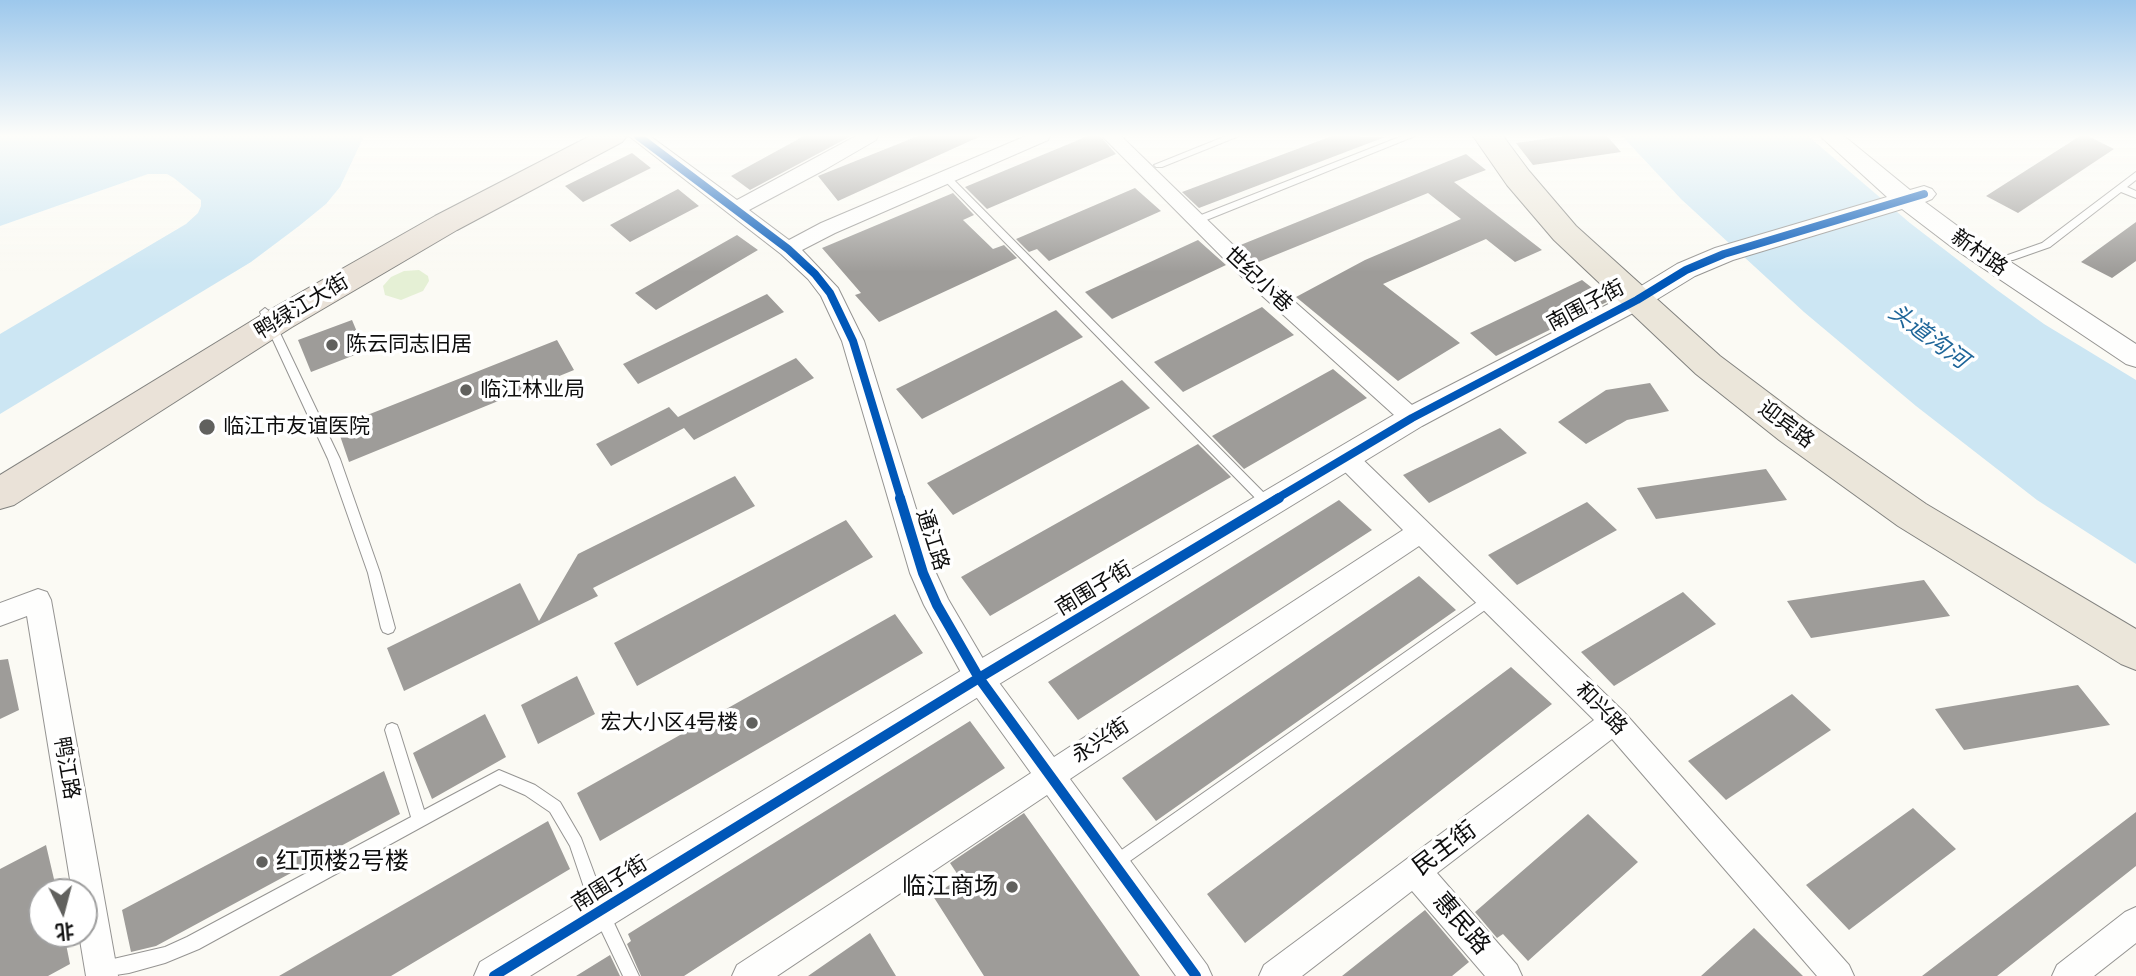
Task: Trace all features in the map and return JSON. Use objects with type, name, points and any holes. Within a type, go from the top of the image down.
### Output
[{"type":"highway","name":"鸭绿江大街","points":[[0,475],[268,318],[449,207],[497,182]]},
{"type":"highway","name":"鸭绿江大街","points":[[0,494],[268,318],[525,182]]},
{"type":"main road","name":"迎宾路","points":[[1521,182],[1565,233],[1708,365],[1847,470],[1912,515],[2136,652]]},
{"type":"street","name":"通江路","points":[[697,182],[788,249],[815,274],[841,312],[868,387],[923,573],[937,605],[978,678],[1196,976]]},
{"type":"street","points":[[734,210],[788,182]]},
{"type":"street","points":[[788,249],[932,182]]},
{"type":"street","name":"世纪小巷","points":[[1156,182],[1195,221],[1412,418]]},
{"type":"street","name":"新村路","points":[[1894,182],[2136,339]]},
{"type":"street","name":"新村路","points":[[1899,182],[1973,250],[2136,357]]},
{"type":"street","name":"南围子街","points":[[494,976],[978,678],[1412,418],[1637,300],[1686,270],[1724,254],[1915,197]]},
{"type":"street","name":"和兴路","points":[[1346,458],[1614,721],[1838,976]]},
{"type":"street","name":"永兴街","points":[[748,976],[1421,531]]},
{"type":"street","name":"鸭江路","points":[[0,615],[38,600],[101,972]]},
{"type":"street","name":"民主街","points":[[1275,976],[1614,721]]},
{"type":"street","name":"惠民路","points":[[1416,872],[1507,976]]},
{"type":"street","points":[[2068,976],[2136,923]]},
{"type":"lane","points":[[949,182],[1268,504]]},
{"type":"lane","points":[[1195,221],[1294,182]]},
{"type":"lane","points":[[2009,258],[2046,245],[2129,182]]},
{"type":"lane","points":[[2120,188],[2136,195]]},
{"type":"lane","points":[[268,318],[334,459],[374,573],[388,628]]},
{"type":"lane","points":[[1115,863],[1490,598]]},
{"type":"lane","points":[[392,730],[420,820]]},
{"type":"lane","points":[[101,972],[184,947],[499,777],[530,790],[555,807],[576,843],[600,911],[631,976]]},
{"type":"green space","points":[[419,270],[428,276],[429,281],[423,291],[401,300],[385,295],[383,286],[391,277],[404,271]]},
{"type":"water","points":[[0,182],[127,182],[0,226]]},
{"type":"water","points":[[178,182],[343,182],[326,204],[251,262],[0,414],[0,334],[186,224],[198,213],[201,200]]},
{"type":"water","name":"头道沟河","points":[[1665,182],[1861,182],[1910,223],[2044,324],[2136,380],[2136,564],[2037,500],[1916,406],[1804,312]]},
{"type":"building","points":[[574,182],[624,182],[583,202],[565,186]]},
{"type":"building","points":[[739,182],[766,182],[750,190]]},
{"type":"building","points":[[822,182],[881,182],[838,201]]},
{"type":"building","points":[[978,182],[1051,182],[987,209],[965,187]]},
{"type":"building","points":[[1210,182],[1268,182],[1199,208],[1182,192]]},
{"type":"building","points":[[1398,182],[1455,182],[1542,250],[1515,262],[1486,239],[1383,284],[1460,343],[1398,381],[1296,297],[1365,260],[1461,219],[1428,193],[1256,263],[1238,246]]},
{"type":"building","points":[[2009,182],[2065,182],[2018,213],[1986,196]]},
{"type":"building","points":[[1135,188],[1161,211],[1049,261],[1037,249],[1029,252],[1016,239]]},
{"type":"building","points":[[678,189],[699,206],[630,242],[610,225]]},
{"type":"building","points":[[953,193],[974,215],[963,220],[993,249],[1004,245],[1017,258],[879,322],[855,295],[861,293],[822,248]]},
{"type":"building","points":[[2136,222],[2136,261],[2112,278],[2081,262]]},
{"type":"building","points":[[737,235],[758,250],[656,310],[635,293]]},
{"type":"building","points":[[1198,240],[1226,265],[1112,319],[1085,292]]},
{"type":"building","points":[[1582,280],[1609,301],[1496,356],[1470,333]]},
{"type":"building","points":[[767,294],[784,312],[638,384],[623,364]]},
{"type":"building","points":[[1262,307],[1294,335],[1183,392],[1154,362]]},
{"type":"building","points":[[1056,310],[1083,337],[922,419],[896,389]]},
{"type":"building","name":"陈云同志旧居","points":[[352,320],[365,351],[311,372],[298,340]]},
{"type":"building","points":[[557,340],[574,370],[349,462],[337,427]]},
{"type":"building","points":[[796,358],[814,378],[694,440],[684,428],[611,466],[596,444],[669,407],[678,417]]},
{"type":"building","points":[[1333,369],[1367,398],[1244,469],[1212,436]]},
{"type":"building","points":[[1122,380],[1150,408],[953,515],[927,483]]},
{"type":"building","points":[[1650,383],[1669,411],[1627,420],[1586,444],[1558,422],[1606,390]]},
{"type":"building","points":[[1500,428],[1527,453],[1429,503],[1403,475]]},
{"type":"building","points":[[1198,444],[1231,477],[990,616],[961,577]]},
{"type":"building","points":[[1766,469],[1787,500],[1656,519],[1637,488]]},
{"type":"building","points":[[735,476],[755,506],[593,588],[598,596],[404,691],[387,648],[520,583],[539,621],[578,554]]},
{"type":"building","points":[[1339,500],[1372,530],[1078,720],[1048,682]]},
{"type":"building","points":[[1587,502],[1617,530],[1517,585],[1488,555]]},
{"type":"building","points":[[846,520],[873,557],[637,686],[614,643]]},
{"type":"building","points":[[1419,576],[1456,610],[1156,821],[1122,778]]},
{"type":"building","points":[[1924,580],[1950,616],[1811,638],[1787,601]]},
{"type":"building","points":[[1683,592],[1716,624],[1614,686],[1581,652]]},
{"type":"building","name":"宏大小区4号楼","points":[[895,614],[923,653],[600,841],[577,793]]},
{"type":"building","points":[[8,659],[19,710],[0,719],[0,660]]},
{"type":"building","points":[[1511,667],[1552,704],[1245,943],[1207,894]]},
{"type":"building","points":[[577,676],[595,714],[538,744],[521,705]]},
{"type":"building","points":[[2078,685],[2110,725],[1964,750],[1935,709]]},
{"type":"building","points":[[1792,694],[1831,730],[1726,800],[1688,761]]},
{"type":"building","points":[[485,714],[506,757],[432,799],[413,753]]},
{"type":"building","points":[[970,721],[1005,768],[684,976],[641,976],[627,944],[631,941],[628,934]]},
{"type":"building","name":"红顶楼2号楼","points":[[384,771],[400,814],[156,946],[131,952],[122,910]]},
{"type":"building","points":[[1913,808],[1956,849],[1849,930],[1806,885]]},
{"type":"building","points":[[2136,812],[2136,866],[1997,976],[1922,976]]},
{"type":"building","name":"临江商场","points":[[1024,813],[1140,976],[984,976],[933,896],[960,878],[950,863]]},
{"type":"building","points":[[1588,814],[1638,862],[1528,961],[1503,934],[1497,938],[1475,912]]},
{"type":"building","points":[[548,821],[570,869],[391,976],[279,976]]},
{"type":"building","points":[[46,845],[54,878],[28,878],[28,948],[67,948],[70,964],[48,976],[0,976],[0,869]]},
{"type":"building","points":[[1425,910],[1469,962],[1452,976],[1342,976]]},
{"type":"building","points":[[1754,928],[1803,976],[1701,976]]},
{"type":"building","points":[[870,933],[896,976],[808,976]]},
{"type":"building","points":[[610,955],[620,976],[576,976]]},
{"type":"cycle path","points":[[698,182],[788,249],[815,274],[830,293],[853,341],[923,573],[937,605],[979,678],[1196,976]]},
{"type":"cycle path","points":[[494,976],[979,678],[1412,418],[1637,300],[1686,270],[1724,254],[1924,194]]},
{"type":"place","name":"陈云同志旧居","points":[[332,345]]},
{"type":"place","name":"临江林业局","points":[[466,390]]},
{"type":"place","name":"临江市友谊医院","points":[[207,427]]},
{"type":"place","name":"宏大小区4号楼","points":[[752,723]]},
{"type":"place","name":"红顶楼2号楼","points":[[262,862]]},
{"type":"place","name":"临江商场","points":[[1012,887]]}]
